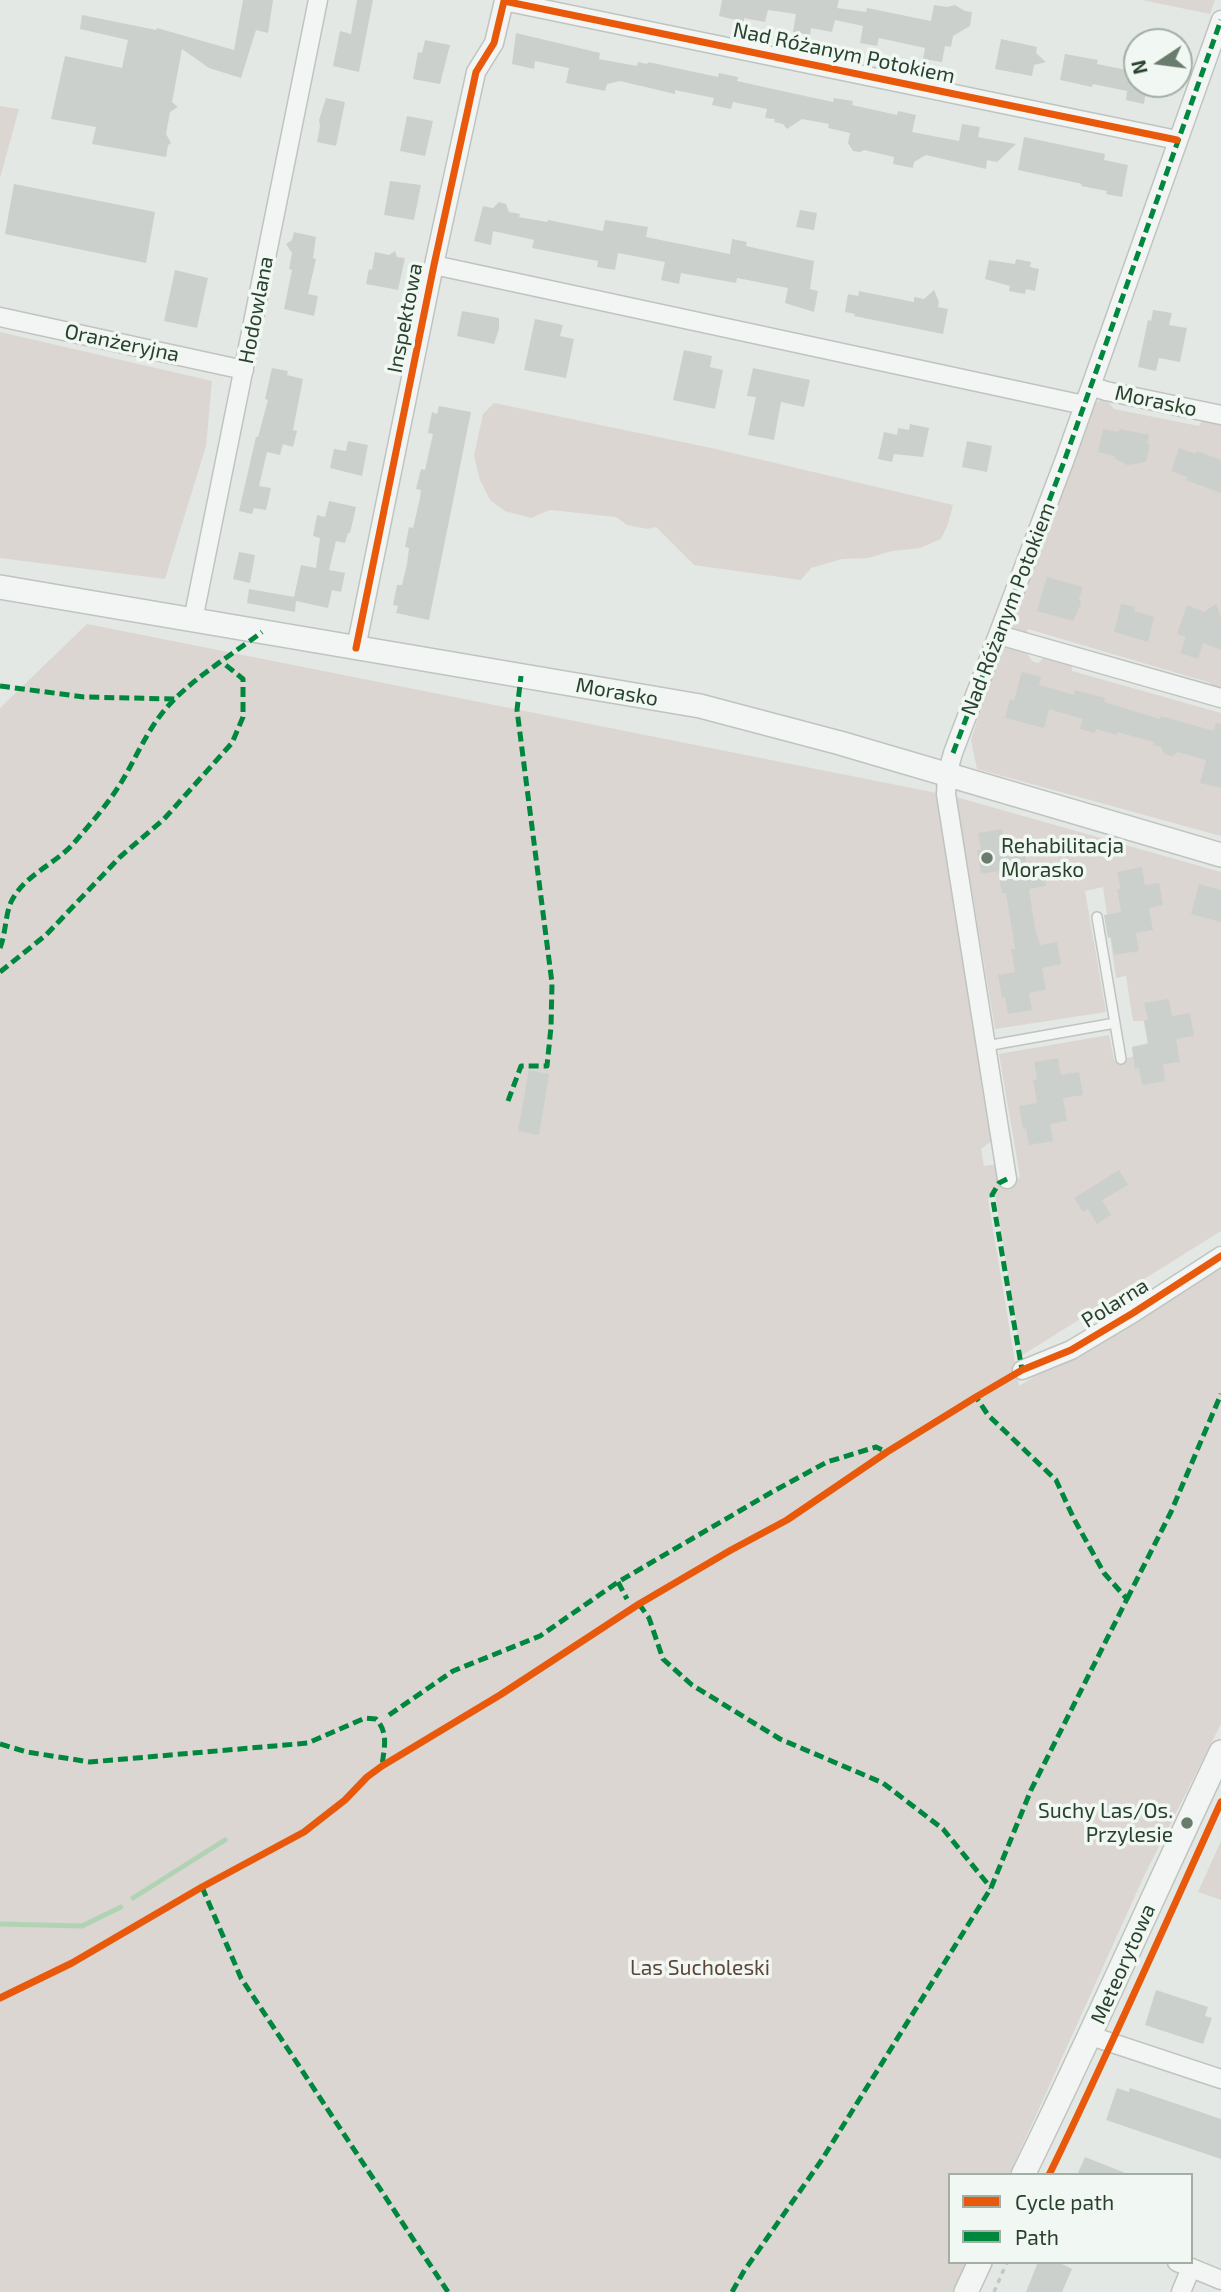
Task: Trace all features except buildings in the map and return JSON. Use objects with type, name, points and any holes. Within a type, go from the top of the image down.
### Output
[{"type":"street","name":"Hodowlana","points":[[193,620],[318,0]]},
{"type":"street","name":"Nad Różanym Potokiem","points":[[505,1],[1177,140]]},
{"type":"street","name":"Inspektowa","points":[[356,648],[476,72],[494,43],[505,1]]},
{"type":"street","name":"Nad Różanym Potokiem","points":[[1007,1180],[946,794],[947,775],[1091,386],[1221,20]]},
{"type":"street","points":[[434,265],[1084,405]]},
{"type":"street","name":"Oranżeryjna","points":[[0,317],[244,370]]},
{"type":"street","name":"Morasko","points":[[1091,386],[1221,415]]},
{"type":"street","name":"Morasko","points":[[0,587],[700,706],[791,729],[1221,855]]},
{"type":"street","points":[[999,635],[1221,698]]},
{"type":"street","name":"Polarna","points":[[1022,1370],[1071,1350],[1221,1256]]},
{"type":"street","name":"Meteorytowa","points":[[1024,2173],[1091,2036],[1221,1752]]},
{"type":"street","points":[[1091,2036],[1221,2079]]},
{"type":"street","points":[[966,2292],[979,2264]]},
{"type":"street","points":[[1181,2292],[1184,2265],[1221,2280]]},
{"type":"lane","points":[[1097,916],[1121,1059]]},
{"type":"lane","points":[[986,1046],[1115,1023]]},
{"type":"path","points":[[994,2292],[1006,2264]]},
{"type":"green space","points":[[1142,0],[1215,0],[1210,14]]},
{"type":"green space","points":[[0,106],[19,109],[0,178]]},
{"type":"green space","points":[[0,332],[212,381],[206,446],[165,579],[0,558]]},
{"type":"green space","points":[[1100,400],[1109,403],[1114,409],[1199,426],[1202,421],[1221,425],[1221,693],[1211,690],[1211,683],[1028,629],[1026,636],[1011,630],[1009,623],[1094,404]]},
{"type":"green space","points":[[494,403],[716,449],[953,505],[941,539],[920,548],[892,551],[868,558],[842,559],[811,568],[801,580],[694,565],[656,527],[647,529],[627,525],[616,517],[550,510],[531,518],[505,511],[490,500],[480,480],[474,456],[483,414]]},
{"type":"green space","name":"Las Sucholeski","points":[[87,624],[937,793],[993,1140],[981,1149],[984,1166],[998,1164],[1002,1189],[1020,1177],[999,1054],[1109,1035],[1114,1060],[1133,1057],[1132,1047],[1148,1043],[1144,1021],[1133,1021],[1126,976],[1116,978],[1103,887],[1085,891],[1106,1012],[995,1029],[956,797],[1221,872],[1221,1231],[1021,1356],[995,1194],[988,1199],[1019,1386],[1221,1260],[1221,1724],[1144,1876],[1010,2173],[948,2173],[948,2264],[969,2264],[956,2292],[0,2292],[0,708]]},
{"type":"green space","points":[[1006,645],[1025,650],[1032,661],[1038,663],[1046,656],[1072,664],[1072,671],[1221,713],[1221,836],[977,769],[971,740],[1001,647]]},
{"type":"green space","points":[[1221,1841],[1221,1900],[1198,1892]]},
{"type":"waterway","points":[[133,1898],[225,1840]]},
{"type":"waterway","points":[[0,1924],[82,1926],[121,1907]]},
{"type":"marked path","points":[[953,753],[1065,459],[1221,20]]},
{"type":"marked path","points":[[0,948],[9,907],[17,893],[31,877],[73,844],[100,812],[163,712],[197,679],[262,632]]},
{"type":"marked path","points":[[0,972],[46,935],[120,857],[164,819],[232,743],[243,717],[243,679],[222,662]]},
{"type":"marked path","points":[[508,1101],[521,1066],[547,1066],[551,1027],[552,983],[517,710],[521,676]]},
{"type":"marked path","points":[[0,686],[84,697],[176,699]]},
{"type":"marked path","points":[[1007,1179],[999,1183],[992,1195],[1022,1370],[1018,1373]]},
{"type":"marked path","points":[[1127,1599],[1171,1512],[1221,1394]]},
{"type":"marked path","points":[[732,2292],[821,2161],[991,1888],[1031,1790],[1127,1599],[1104,1573],[1056,1480],[988,1415],[976,1397]]},
{"type":"marked path","points":[[389,1715],[453,1671],[540,1636],[618,1582],[827,1462],[876,1447],[887,1452]]},
{"type":"marked path","points":[[618,1582],[627,1599]]},
{"type":"marked path","points":[[639,1604],[649,1618],[663,1659],[692,1685],[780,1739],[883,1783],[943,1829],[991,1888]]},
{"type":"marked path","points":[[0,1744],[27,1752],[90,1762],[308,1743],[365,1718],[376,1719],[383,1730],[385,1741],[382,1766]]},
{"type":"marked path","points":[[202,1887],[241,1978],[448,2292]]},
{"type":"cycle path","points":[[356,648],[476,72],[494,43],[504,1],[1177,140]]},
{"type":"cycle path","points":[[0,1998],[72,1963],[202,1887],[304,1832],[382,1766],[500,1695],[639,1604],[787,1520],[887,1452],[976,1397],[1022,1370],[1071,1350],[1221,1256]]},
{"type":"cycle path","points":[[1050,2173],[1221,1802]]},
{"type":"place","name":"Rehabilitacja Morasko","points":[[987,858]]},
{"type":"place","name":"Suchy Las/Os. Przylesie","points":[[1187,1823]]}]
